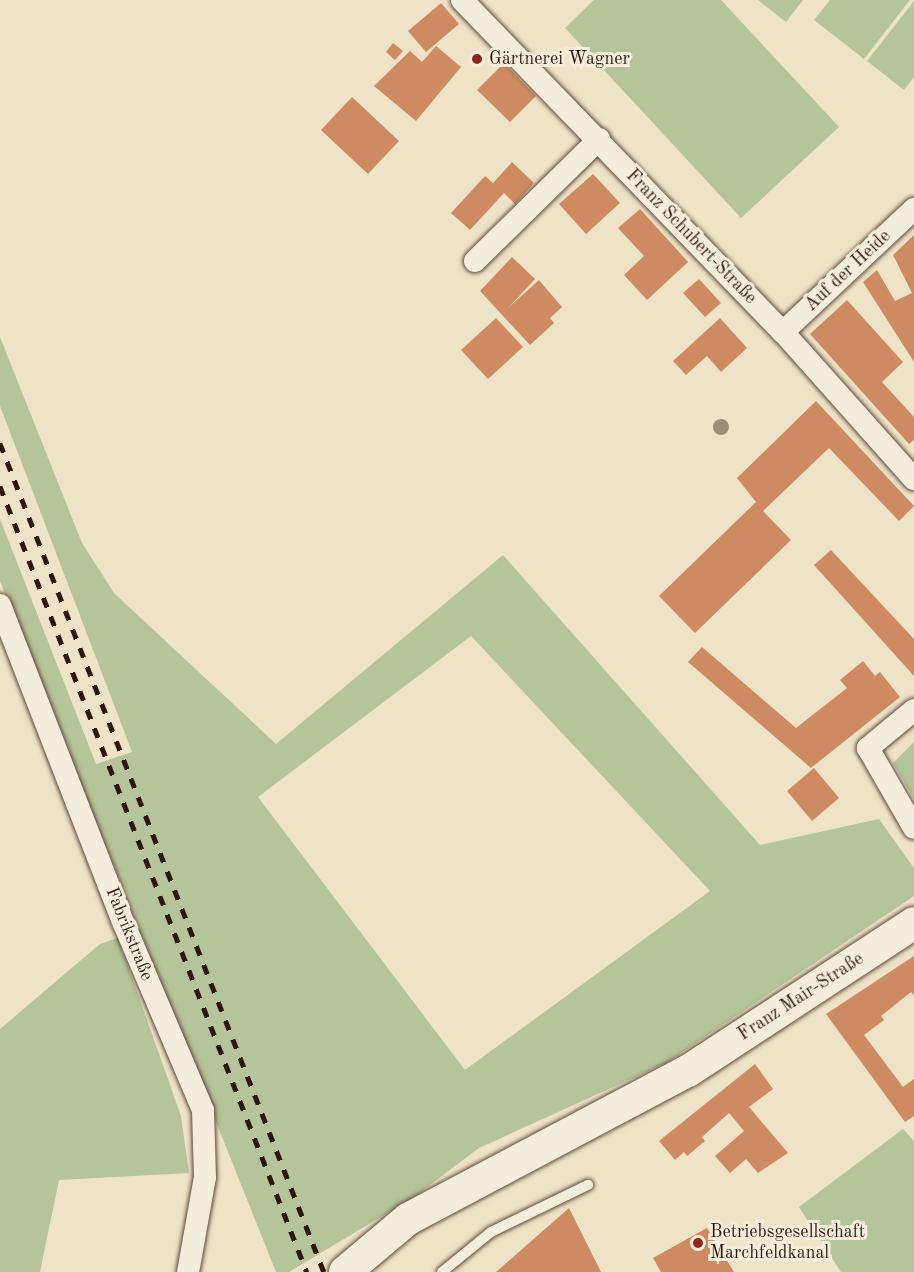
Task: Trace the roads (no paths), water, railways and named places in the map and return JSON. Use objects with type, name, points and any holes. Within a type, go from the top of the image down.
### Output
[{"type":"main road","name":"Franz Mair-Straße","points":[[345,1272],[408,1219],[688,1071],[914,923]]},
{"type":"street","name":"Franz Schubert-Straße","points":[[462,0],[599,139],[783,333],[914,479]]},
{"type":"street","points":[[475,261],[599,139]]},
{"type":"street","name":"Auf der Heide","points":[[783,333],[914,209]]},
{"type":"street","name":"Fabrikstraße","points":[[0,604],[124,924],[203,1110],[205,1177],[188,1272]]},
{"type":"street","points":[[914,710],[868,748],[914,828]]},
{"type":"lane","points":[[442,1272],[491,1232],[588,1185]]},
{"type":"railway","points":[[0,443],[324,1272]]},
{"type":"railway","points":[[0,486],[307,1272]]},
{"type":"place","name":"Gärtnerei Wagner","points":[[477,59]]},
{"type":"place","name":"Betriebsgesellschaft Marchfeldkanal","points":[[698,1243]]}]
